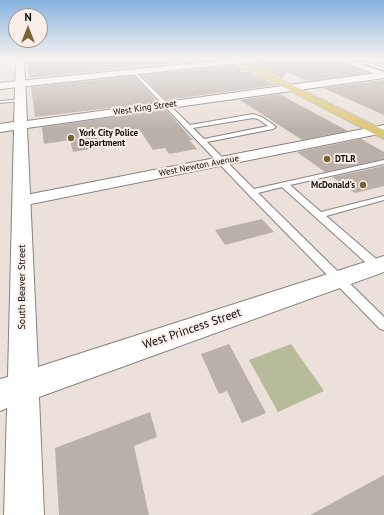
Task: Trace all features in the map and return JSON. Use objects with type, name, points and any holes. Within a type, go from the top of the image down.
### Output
[{"type":"main road","points":[[278,82],[381,132]]},
{"type":"street","points":[[0,86],[39,82]]},
{"type":"street","name":"West King Street","points":[[10,126],[167,105],[225,94],[333,82]]},
{"type":"street","name":"South Beaver Street","points":[[20,84],[20,100],[10,126],[21,200],[11,391],[24,515]]},
{"type":"street","name":"West Newton Avenue","points":[[21,200],[381,132]]},
{"type":"street","name":"West Princess Street","points":[[11,391],[380,265]]},
{"type":"lane","points":[[144,82],[221,162],[384,325]]},
{"type":"lane","points":[[0,102],[20,100]]},
{"type":"lane","points":[[188,127],[253,116],[260,118],[272,128],[202,141]]},
{"type":"lane","points":[[251,192],[384,162]]},
{"type":"lane","points":[[284,184],[380,265]]},
{"type":"lane","points":[[319,215],[384,198]]},
{"type":"green space","points":[[291,344],[324,391],[278,412],[249,360]]},
{"type":"building","points":[[78,82],[140,82],[158,102],[35,117],[31,87]]},
{"type":"building","points":[[148,82],[270,82],[276,85],[166,100]]},
{"type":"building","points":[[368,82],[384,82],[384,115],[323,88]]},
{"type":"building","points":[[279,94],[348,131],[302,140],[240,100]]},
{"type":"building","points":[[166,110],[193,140],[189,140],[197,149],[169,154],[165,148],[153,150],[139,129],[97,136],[102,147],[73,152],[70,140],[44,144],[42,127]]},
{"type":"building","name":"DTLR","points":[[361,139],[384,152],[384,159],[325,172],[297,152]]},
{"type":"building","name":"McDonald's","points":[[384,166],[384,186],[355,193],[332,177]]},
{"type":"building","points":[[262,219],[274,232],[225,245],[215,230]]},
{"type":"building","points":[[229,344],[266,413],[242,423],[227,391],[219,394],[201,354]]},
{"type":"building","points":[[150,412],[157,437],[134,446],[149,515],[59,515],[55,448]]},
{"type":"building","points":[[384,475],[384,515],[310,515]]},
{"type":"place","name":"York City Police Department","points":[[71,138]]},
{"type":"place","name":"DTLR","points":[[327,159]]},
{"type":"place","name":"McDonald's","points":[[363,185]]}]
